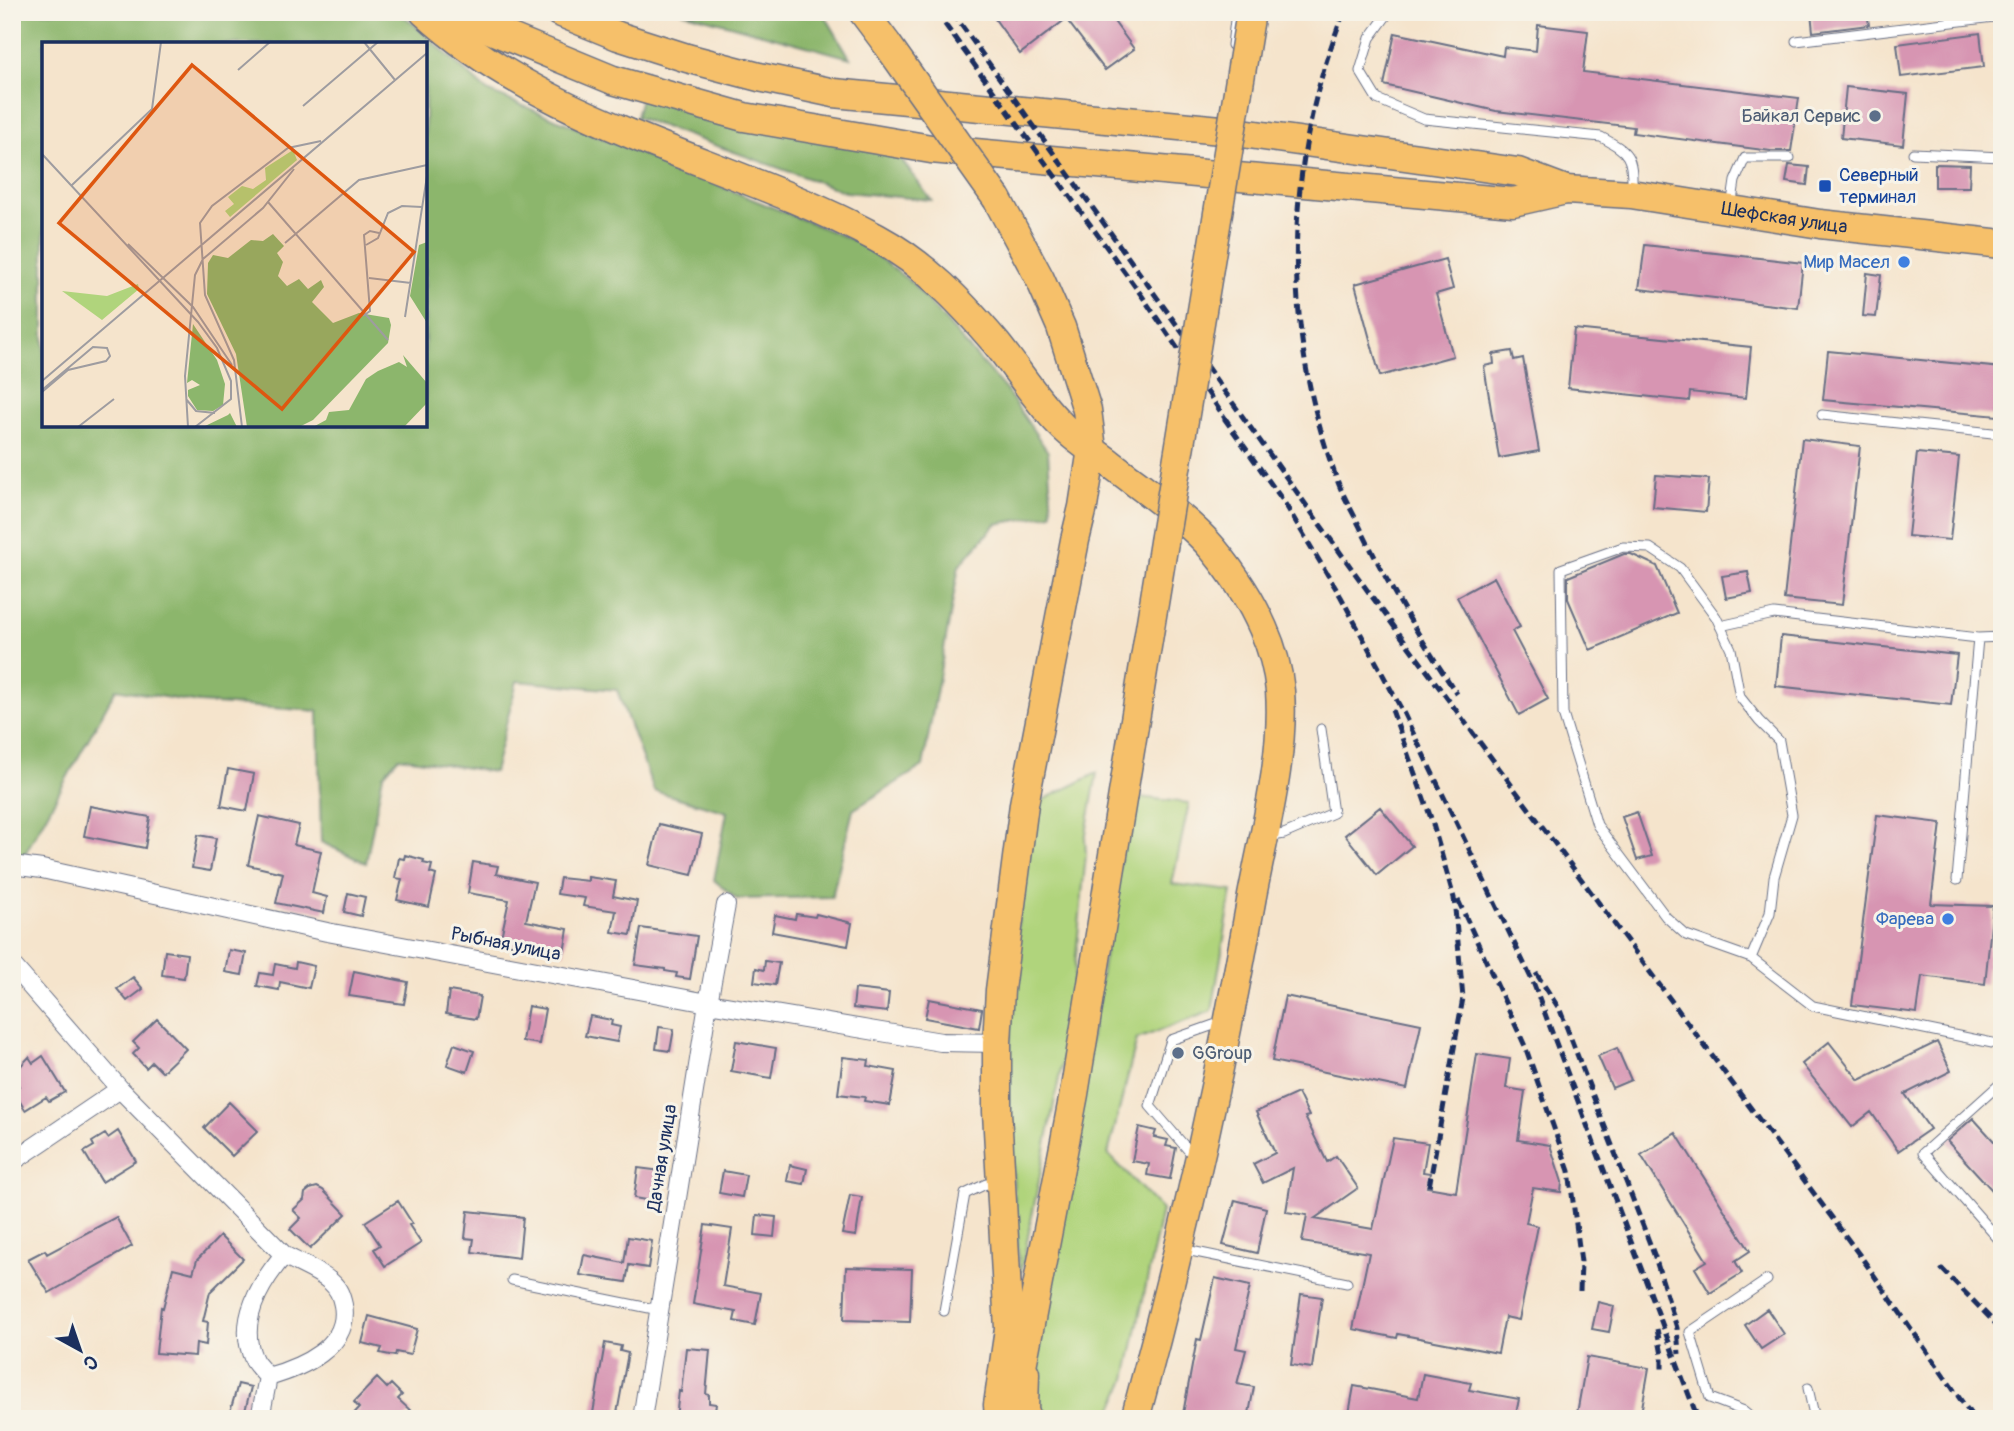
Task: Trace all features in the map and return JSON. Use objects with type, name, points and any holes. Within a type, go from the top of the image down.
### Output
[{"type":"main road","points":[[424,12],[472,51],[541,92],[615,127],[827,214],[881,240],[914,260],[932,274],[997,345],[1037,400],[1064,429],[1188,525],[1212,548],[1240,587],[1263,627],[1276,667],[1280,693],[1275,771],[1230,1019],[1199,1163],[1135,1419]]},
{"type":"main road","points":[[460,12],[477,24],[613,80],[744,117],[931,149],[1513,202],[1566,190]]},
{"type":"main road","points":[[559,12],[618,36],[687,58],[834,93],[1222,124],[1518,172],[1566,190]]},
{"type":"main road","points":[[863,12],[997,199],[1040,279],[1061,327],[1087,410],[1092,449],[1024,804],[1002,967],[997,1043],[997,1112],[1009,1329],[998,1405],[999,1419]]},
{"type":"main road","points":[[1011,1419],[1074,1094],[1251,12]]},
{"type":"main road","name":"Шефская улица","points":[[1566,190],[1632,194],[1820,224],[2002,244]]},
{"type":"main road","points":[[1026,1347],[1024,1409],[1027,1419]]},
{"type":"main road","points":[[1122,1419],[1146,1379]]},
{"type":"street","name":"Рыбная улица","points":[[12,865],[42,869],[327,932],[708,1003],[941,1042],[997,1043]]},
{"type":"street","name":"Дачная улица","points":[[642,1419],[726,905]]},
{"type":"street","points":[[12,965],[120,1089],[284,1255],[316,1272],[332,1283],[341,1294],[344,1311],[340,1332],[331,1345],[291,1371],[268,1377]]},
{"type":"street","points":[[12,1162],[120,1089]]},
{"type":"street","points":[[268,1377],[254,1360],[249,1342],[250,1320],[254,1298],[265,1278],[284,1255]]},
{"type":"street","points":[[264,1419],[261,1413],[268,1377]]},
{"type":"lane","points":[[1230,61],[1236,12]]},
{"type":"lane","points":[[1389,12],[1370,38],[1360,71],[1377,99],[1424,118],[1601,138],[1624,149],[1632,168],[1632,194]]},
{"type":"lane","points":[[1796,41],[2000,16],[2002,51]]},
{"type":"lane","points":[[1913,153],[2002,157]]},
{"type":"lane","points":[[1731,209],[1735,181],[1745,158],[1790,158]]},
{"type":"lane","points":[[1822,415],[2002,434]]},
{"type":"lane","points":[[1751,958],[1770,913],[1774,877],[1792,815],[1779,741],[1740,696],[1731,649],[1720,626],[1680,568],[1650,548],[1623,547],[1562,569],[1563,714],[1597,825],[1666,917],[1686,935],[1751,958],[1813,1006],[2002,1045]]},
{"type":"lane","points":[[1720,626],[1774,614],[1978,638],[2002,637]]},
{"type":"lane","points":[[1957,880],[1978,638]]},
{"type":"lane","points":[[1263,838],[1284,834],[1333,813],[1321,729]]},
{"type":"lane","points":[[1199,1163],[1150,1106],[1171,1040],[1230,1019]]},
{"type":"lane","points":[[2002,1082],[1923,1153],[2002,1244]]},
{"type":"lane","points":[[944,1311],[965,1194],[986,1184],[1002,1185]]},
{"type":"lane","points":[[1178,1249],[1347,1283]]},
{"type":"lane","points":[[512,1280],[659,1310]]},
{"type":"lane","points":[[1754,1419],[1744,1410],[1710,1398],[1690,1332],[1767,1280]]},
{"type":"lane","points":[[1808,1388],[1815,1419]]},
{"type":"green space","points":[[12,12],[397,12],[487,91],[860,243],[912,283],[1006,390],[1048,452],[1052,514],[996,524],[959,566],[923,766],[853,810],[832,897],[737,899],[714,880],[727,812],[654,791],[617,690],[517,681],[494,772],[399,757],[383,775],[366,863],[321,842],[318,711],[200,703],[116,689],[21,861],[12,861]]},
{"type":"green space","points":[[682,12],[823,12],[850,58]]},
{"type":"green space","points":[[642,93],[895,151],[931,200],[846,192],[636,117]]},
{"type":"green space","points":[[1097,773],[1085,839],[1086,854],[1069,1027],[1020,1277],[1007,1092],[1018,921],[1035,804]]},
{"type":"green space","points":[[1131,796],[1189,803],[1172,884],[1232,891],[1212,1011],[1137,1039],[1108,1154],[1162,1210],[1126,1379],[1106,1419],[1046,1419],[1034,1396],[1036,1364]]},
{"type":"building","points":[[990,12],[1107,12],[1134,49],[1105,70],[1066,19],[1020,54]]},
{"type":"building","points":[[1811,12],[1867,12],[1869,25],[1813,32]]},
{"type":"building","points":[[1538,25],[1588,31],[1583,72],[1799,98],[1791,151],[1771,151],[1633,133],[1634,127],[1496,111],[1384,85],[1395,33],[1503,56],[1504,47],[1536,51]]},
{"type":"building","points":[[1980,33],[1984,67],[1901,77],[1897,44]]},
{"type":"building","name":"Байкал Сервис","points":[[1846,87],[1908,94],[1903,145],[1841,138]]},
{"type":"building","points":[[1935,164],[1970,165],[1969,187],[1935,187]]},
{"type":"building","points":[[1789,165],[1809,167],[1807,185],[1786,182]]},
{"type":"building","points":[[1645,245],[1803,263],[1798,308],[1639,289]]},
{"type":"building","points":[[1445,259],[1453,289],[1436,294],[1453,356],[1380,376],[1355,284]]},
{"type":"building","points":[[1867,273],[1881,275],[1876,317],[1863,316]]},
{"type":"building","points":[[1574,329],[1751,347],[1746,398],[1690,392],[1689,401],[1568,388]]},
{"type":"building","points":[[1512,351],[1514,360],[1523,358],[1539,451],[1499,458],[1484,366],[1494,364],[1493,354]]},
{"type":"building","points":[[1828,351],[2002,368],[1998,416],[1823,400]]},
{"type":"building","points":[[1802,439],[1860,446],[1842,605],[1784,599]]},
{"type":"building","points":[[1917,453],[1959,457],[1950,540],[1908,536]]},
{"type":"building","points":[[1656,475],[1709,479],[1706,512],[1653,507]]},
{"type":"building","points":[[1624,554],[1631,554],[1657,566],[1677,613],[1590,650],[1568,599],[1568,577]]},
{"type":"building","points":[[1748,572],[1752,593],[1726,598],[1722,576]]},
{"type":"building","points":[[1494,577],[1520,627],[1512,631],[1548,699],[1519,715],[1457,597]]},
{"type":"building","points":[[1781,636],[1957,655],[1951,705],[1776,686]]},
{"type":"building","points":[[228,769],[254,774],[247,811],[221,806]]},
{"type":"building","points":[[90,806],[150,817],[145,848],[84,836]]},
{"type":"building","points":[[1380,807],[1412,846],[1377,875],[1345,835]]},
{"type":"building","points":[[1637,812],[1652,856],[1637,860],[1622,817]]},
{"type":"building","points":[[1877,815],[1941,823],[1931,904],[1993,906],[1985,984],[1922,976],[1917,1013],[1852,1005]]},
{"type":"building","points":[[259,816],[299,825],[294,845],[321,851],[312,893],[327,897],[324,913],[276,903],[283,873],[248,865]]},
{"type":"building","points":[[659,824],[702,834],[692,875],[649,865]]},
{"type":"building","points":[[198,835],[216,838],[210,871],[192,868]]},
{"type":"building","points":[[405,855],[432,865],[430,873],[436,875],[429,907],[397,900],[402,879],[395,878],[399,858],[404,859]]},
{"type":"building","points":[[473,862],[498,866],[496,874],[535,882],[526,921],[568,929],[564,953],[500,942],[509,900],[468,893]]},
{"type":"building","points":[[588,877],[616,881],[613,896],[637,901],[631,935],[612,932],[616,911],[583,906],[585,898],[557,894],[560,878],[588,881]]},
{"type":"building","points":[[348,893],[365,897],[361,916],[344,912]]},
{"type":"building","points":[[796,914],[815,917],[816,914],[852,923],[848,946],[772,932],[775,915],[795,919]]},
{"type":"building","points":[[641,928],[697,936],[690,979],[676,977],[677,973],[665,969],[635,965]]},
{"type":"building","points":[[229,950],[246,953],[242,975],[225,972]]},
{"type":"building","points":[[165,951],[187,954],[184,978],[162,975]]},
{"type":"building","points":[[765,961],[779,963],[775,985],[754,982],[756,968],[764,970]]},
{"type":"building","points":[[296,962],[314,966],[309,988],[280,982],[279,990],[257,986],[260,973],[273,975],[275,964],[295,968]]},
{"type":"building","points":[[354,971],[408,982],[404,1004],[349,996]]},
{"type":"building","points":[[133,977],[143,989],[127,1001],[117,989]]},
{"type":"building","points":[[855,989],[889,993],[887,1012],[853,1008]]},
{"type":"building","points":[[449,991],[480,996],[476,1019],[446,1014]]},
{"type":"building","points":[[1285,996],[1421,1024],[1407,1089],[1272,1061]]},
{"type":"building","points":[[929,999],[982,1009],[979,1028],[925,1018]]},
{"type":"building","points":[[528,1006],[545,1009],[539,1044],[522,1041]]},
{"type":"building","points":[[590,1016],[612,1020],[611,1025],[620,1027],[617,1042],[585,1036]]},
{"type":"building","points":[[157,1019],[186,1049],[162,1072],[152,1062],[146,1068],[133,1054],[139,1048],[133,1042]]},
{"type":"building","points":[[659,1027],[674,1029],[670,1051],[656,1049]]},
{"type":"building","points":[[736,1041],[776,1048],[771,1078],[731,1071]]},
{"type":"building","points":[[1829,1042],[1859,1080],[1937,1042],[1951,1071],[1905,1094],[1930,1129],[1898,1151],[1871,1112],[1852,1127],[1802,1064]]},
{"type":"building","points":[[454,1044],[474,1051],[467,1072],[447,1065]]},
{"type":"building","points":[[1617,1048],[1631,1080],[1612,1088],[1598,1056]]},
{"type":"building","points":[[1477,1054],[1510,1059],[1506,1088],[1525,1091],[1518,1140],[1550,1145],[1562,1182],[1561,1192],[1533,1188],[1526,1223],[1538,1226],[1519,1320],[1505,1317],[1498,1353],[1398,1334],[1397,1338],[1353,1329],[1369,1253],[1302,1242],[1307,1215],[1286,1212],[1293,1168],[1263,1183],[1253,1164],[1275,1153],[1256,1112],[1298,1093],[1309,1116],[1305,1117],[1327,1162],[1336,1156],[1358,1188],[1314,1219],[1373,1229],[1393,1138],[1428,1143],[1423,1172],[1430,1173],[1427,1187],[1456,1192]]},
{"type":"building","points":[[43,1056],[65,1092],[49,1101],[46,1097],[25,1110],[13,1090],[19,1086],[12,1075],[29,1057],[33,1063]]},
{"type":"building","points":[[843,1057],[869,1060],[868,1066],[896,1071],[890,1105],[864,1101],[865,1097],[838,1094]]},
{"type":"building","points":[[229,1102],[258,1131],[232,1156],[204,1128]]},
{"type":"building","points":[[1973,1118],[2002,1150],[2002,1201],[1947,1141]]},
{"type":"building","points":[[1139,1127],[1156,1131],[1154,1137],[1168,1140],[1166,1146],[1176,1148],[1170,1179],[1147,1175],[1149,1164],[1132,1161]]},
{"type":"building","points":[[118,1131],[136,1161],[102,1182],[84,1152],[94,1146],[92,1142],[105,1134],[108,1138]]},
{"type":"building","points":[[1676,1133],[1750,1251],[1735,1261],[1742,1273],[1710,1293],[1695,1268],[1707,1261],[1641,1155]]},
{"type":"building","points":[[790,1165],[807,1169],[804,1184],[787,1181]]},
{"type":"building","points":[[638,1168],[662,1171],[657,1202],[634,1198]]},
{"type":"building","points":[[723,1171],[746,1175],[742,1197],[719,1193]]},
{"type":"building","points":[[317,1187],[346,1214],[310,1249],[290,1229],[301,1218],[293,1210],[304,1200],[305,1193]]},
{"type":"building","points":[[850,1195],[862,1197],[856,1236],[842,1234]]},
{"type":"building","points":[[1235,1200],[1266,1208],[1257,1253],[1223,1245]]},
{"type":"building","points":[[398,1201],[421,1243],[385,1266],[374,1249],[380,1245],[365,1222]]},
{"type":"building","points":[[468,1211],[523,1217],[519,1258],[472,1252],[474,1239],[465,1238]]},
{"type":"building","points":[[757,1215],[776,1217],[774,1237],[755,1235]]},
{"type":"building","points":[[116,1217],[132,1246],[49,1293],[28,1259],[45,1250],[47,1254]]},
{"type":"building","points":[[705,1225],[732,1229],[723,1286],[761,1293],[755,1325],[734,1321],[736,1312],[693,1304]]},
{"type":"building","points":[[220,1236],[243,1259],[210,1292],[203,1321],[208,1322],[206,1345],[196,1343],[195,1356],[156,1353],[161,1307],[163,1308],[173,1268],[193,1273],[197,1260]]},
{"type":"building","points":[[628,1237],[652,1241],[648,1268],[629,1265],[626,1282],[580,1275],[584,1255],[624,1263]]},
{"type":"building","points":[[846,1267],[912,1269],[910,1322],[844,1320]]},
{"type":"building","points":[[1215,1278],[1250,1286],[1236,1348],[1246,1350],[1237,1384],[1254,1387],[1248,1419],[1182,1419],[1197,1339],[1201,1340]]},
{"type":"building","points":[[1301,1294],[1322,1297],[1312,1368],[1291,1365]]},
{"type":"building","points":[[1598,1302],[1614,1306],[1609,1332],[1592,1329]]},
{"type":"building","points":[[1767,1309],[1784,1334],[1761,1349],[1745,1325]]},
{"type":"building","points":[[369,1316],[417,1329],[410,1355],[380,1353],[382,1348],[362,1343]]},
{"type":"building","points":[[605,1343],[621,1346],[620,1351],[628,1353],[616,1419],[592,1419]]},
{"type":"building","points":[[686,1348],[710,1350],[706,1394],[709,1395],[709,1403],[716,1404],[714,1419],[676,1419]]},
{"type":"building","points":[[1587,1357],[1649,1368],[1640,1419],[1576,1419]]},
{"type":"building","points":[[1423,1374],[1471,1383],[1469,1390],[1519,1399],[1515,1419],[1348,1419],[1354,1386],[1418,1398]]},
{"type":"building","points":[[377,1378],[387,1388],[391,1384],[402,1395],[398,1399],[412,1412],[405,1419],[349,1419],[359,1408],[354,1402]]},
{"type":"building","points":[[238,1384],[251,1387],[243,1419],[228,1419]]},
{"type":"railway","points":[[936,12],[1142,296],[1229,424]]},
{"type":"railway","points":[[952,12],[1370,594],[1864,1261],[1974,1419]]},
{"type":"railway","points":[[1344,12],[1324,68],[1300,185],[1296,244],[1298,303],[1305,362],[1318,420],[1341,489],[1393,590],[1457,694]]},
{"type":"railway","points":[[1224,418],[1284,502],[1341,597],[1403,712],[1533,982],[1698,1419]]},
{"type":"railway","points":[[1392,710],[1432,821],[1454,898],[1463,998],[1429,1187]]},
{"type":"railway","points":[[1458,900],[1525,1046],[1569,1171],[1581,1262],[1580,1291]]},
{"type":"railway","points":[[1536,973],[1560,1010],[1655,1257],[1677,1328],[1679,1354]]},
{"type":"railway","points":[[1941,1268],[2002,1330]]},
{"type":"railway","points":[[1657,1329],[1662,1372]]},
{"type":"place","name":"Байкал Сервис","points":[[1875,116]]},
{"type":"place","name":"Северный терминал","points":[[1825,186]]},
{"type":"place","name":"Мир Масел","points":[[1904,262]]},
{"type":"place","name":"Фарева","points":[[1948,919]]},
{"type":"place","name":"GGroup","points":[[1178,1053]]}]
